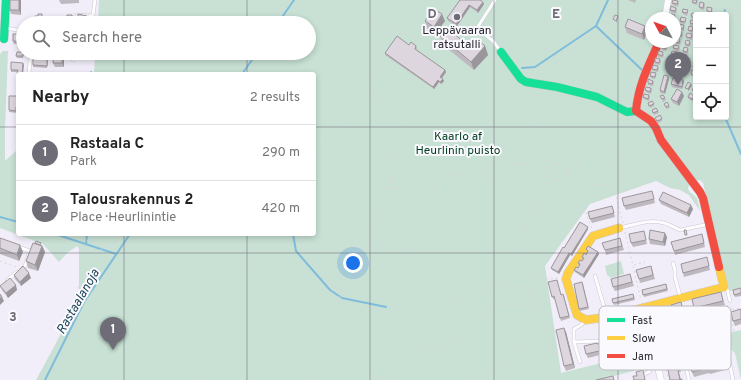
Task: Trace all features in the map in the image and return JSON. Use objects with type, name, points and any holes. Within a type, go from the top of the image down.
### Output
[{"type":"street","points":[[4,39],[6,0]]},
{"type":"street","points":[[666,12],[668,0]]},
{"type":"street","points":[[631,112],[636,102],[643,78],[656,48]]},
{"type":"street","points":[[501,52],[521,79],[526,82],[551,86],[597,97],[618,108],[651,121],[661,140],[703,198],[726,288],[640,306]]},
{"type":"street","points":[[599,318],[586,320],[576,315],[566,278],[569,270],[594,235],[622,228]]},
{"type":"street","points":[[658,370],[661,380]]},
{"type":"lane","points":[[77,16],[93,15],[95,0]]},
{"type":"lane","points":[[495,0],[477,28],[493,41],[501,52]]},
{"type":"lane","points":[[5,28],[16,30]]},
{"type":"lane","points":[[29,72],[30,60]]},
{"type":"lane","points":[[622,228],[644,222],[662,222],[669,224],[678,230],[709,224]]},
{"type":"lane","points":[[5,282],[25,266],[30,251],[16,246]]},
{"type":"lane","points":[[673,263],[681,298]]},
{"type":"lane","points":[[595,276],[604,306]]},
{"type":"lane","points":[[726,288],[730,301]]},
{"type":"lane","points":[[580,362],[574,342],[574,329],[586,320]]},
{"type":"lane","points":[[574,342],[599,341]]},
{"type":"lane","points":[[686,370],[689,380]]},
{"type":"lane","points":[[731,370],[733,380]]},
{"type":"lane","points":[[636,378],[641,377],[650,371]]},
{"type":"path","points":[[275,16],[286,0]]},
{"type":"path","points":[[324,0],[386,30],[388,33],[404,33]]},
{"type":"path","points":[[712,0],[731,10],[741,12]]},
{"type":"path","points":[[729,18],[734,0]]},
{"type":"path","points":[[551,86],[583,62],[607,34],[618,30],[636,11],[640,3]]},
{"type":"path","points":[[731,10],[741,21]]},
{"type":"path","points":[[383,32],[391,26],[415,39]]},
{"type":"path","points":[[316,157],[343,113],[357,94],[371,81],[374,76],[377,68],[377,54],[388,33]]},
{"type":"path","points":[[235,72],[244,60]]},
{"type":"path","points":[[521,79],[528,99],[527,113],[529,123],[551,187]]},
{"type":"path","points":[[396,123],[416,106],[435,94],[445,83]]},
{"type":"path","points":[[306,380],[315,361],[329,343],[333,335],[341,291],[344,285],[354,278],[359,262],[365,256],[368,248],[369,237],[386,205],[390,193],[391,180],[388,164],[396,116],[389,103],[363,89]]},
{"type":"path","points":[[729,109],[741,137]]},
{"type":"path","points":[[469,380],[481,372],[502,368],[521,330],[533,318],[532,294],[536,272],[530,263],[526,252],[526,228],[549,181],[553,167],[567,152],[579,148],[596,131],[613,124],[614,121],[631,112],[632,119],[616,186],[622,228],[643,305]]},
{"type":"path","points":[[528,222],[545,202],[551,187],[557,180],[568,174],[596,152],[610,149],[625,149]]},
{"type":"path","points":[[389,154],[418,164],[436,165],[444,168],[452,175]]},
{"type":"path","points":[[541,155],[553,167]]},
{"type":"path","points":[[374,228],[379,223],[386,224],[394,222],[390,212],[392,210],[400,206],[402,203],[408,203],[418,197],[429,195],[438,182],[452,175],[477,172],[483,169],[499,166],[528,164],[549,181]]},
{"type":"path","points":[[555,164],[572,171]]},
{"type":"path","points":[[578,166],[607,185]]},
{"type":"path","points":[[483,169],[486,172],[485,175],[496,188],[503,190],[512,202],[514,212],[524,228],[526,228]]},
{"type":"path","points":[[618,178],[636,170],[641,172],[650,183]]},
{"type":"path","points":[[568,174],[576,181],[585,184],[616,186]]},
{"type":"path","points":[[557,180],[566,190],[579,195],[594,235]]},
{"type":"path","points":[[390,187],[400,188],[418,197]]},
{"type":"path","points":[[80,236],[83,240],[103,246],[113,246],[121,236]]},
{"type":"path","points":[[197,380],[220,309],[247,260],[263,236]]},
{"type":"path","points":[[300,236],[302,242],[301,248],[312,264],[326,281],[333,284],[338,290],[341,291]]},
{"type":"path","points":[[38,380],[53,351],[73,304],[79,285],[93,267],[97,256],[106,241]]},
{"type":"path","points":[[368,248],[376,242],[405,248],[410,254],[426,264],[456,299]]},
{"type":"path","points":[[399,380],[430,323],[456,299],[493,287],[509,279],[517,264],[526,252]]},
{"type":"path","points":[[0,262],[21,269]]},
{"type":"path","points":[[633,265],[645,262]]},
{"type":"path","points":[[535,280],[566,278]]},
{"type":"path","points":[[504,282],[533,289]]},
{"type":"path","points":[[726,288],[741,286]]},
{"type":"path","points":[[493,287],[507,302],[511,304]]},
{"type":"path","points":[[511,304],[533,289]]},
{"type":"path","points":[[730,301],[732,309],[741,308]]},
{"type":"path","points":[[413,352],[443,348],[465,333],[490,308],[511,304],[524,306],[533,312]]},
{"type":"path","points":[[533,318],[551,330],[558,332]]},
{"type":"path","points":[[731,319],[737,342]]},
{"type":"path","points":[[334,331],[347,337],[357,346],[359,352],[365,358],[366,370],[381,380]]},
{"type":"path","points":[[731,341],[741,345]]},
{"type":"path","points":[[514,346],[534,357],[543,372],[554,380]]},
{"type":"path","points":[[501,380],[510,359],[509,354]]},
{"type":"path","points":[[578,380],[599,369]]},
{"type":"green space","name":"Kaarlo af Heurlinin puisto","points":[[99,0],[741,0],[741,288],[732,291],[729,290],[703,183],[700,180],[694,181],[689,185],[688,189],[697,198],[700,211],[689,195],[656,181],[590,204],[545,266],[561,373],[599,364],[599,370],[637,370],[598,380],[36,380],[75,308],[79,291],[79,249],[77,246],[67,253],[59,262],[43,244],[22,236],[316,236],[316,72],[94,72],[95,60],[316,60],[316,16],[98,16]]},
{"type":"green space","name":"Kaarlo af Heurlinin puisto","points":[[3,51],[8,51],[5,161],[16,151],[16,234],[0,228],[0,54]]},
{"type":"green space","points":[[621,261],[624,274],[611,278],[607,275],[605,266]]},
{"type":"green space","points":[[741,330],[741,380],[735,353],[731,349],[731,332]]},
{"type":"building","points":[[10,0],[19,0],[19,10],[10,10]]},
{"type":"building","name":"Leppävaaran ratsutalli","points":[[460,0],[480,0],[483,2],[477,10],[469,5],[456,24],[447,18]]},
{"type":"building","points":[[673,0],[678,1],[677,4],[672,3]]},
{"type":"building","points":[[693,0],[697,0],[696,3],[692,2]]},
{"type":"building","points":[[700,2],[704,3],[703,8],[699,7]]},
{"type":"building","points":[[671,6],[676,8],[675,11],[670,10]]},
{"type":"building","points":[[707,7],[712,8],[711,12],[707,11]]},
{"type":"building","points":[[434,9],[442,14],[434,27],[425,21]]},
{"type":"building","points":[[683,9],[688,10],[687,13],[682,12]]},
{"type":"building","points":[[615,15],[618,16],[616,21],[613,19]]},
{"type":"building","points":[[681,17],[686,18],[685,22],[681,21]]},
{"type":"building","points":[[628,19],[645,26],[642,34],[625,27]]},
{"type":"building","points":[[681,24],[684,25],[683,29],[681,29]]},
{"type":"building","points":[[689,26],[693,27],[692,31],[688,30]]},
{"type":"building","points":[[447,28],[472,49],[479,41],[485,46],[471,62],[440,36]]},
{"type":"building","points":[[687,33],[692,34],[691,38],[686,37]]},
{"type":"building","points":[[13,34],[16,34],[16,41],[13,41]]},
{"type":"building","points":[[397,36],[409,45],[411,42],[416,46],[415,49],[445,70],[440,77],[443,79],[440,82],[438,80],[433,87],[385,53]]},
{"type":"building","points":[[686,40],[690,41],[689,45],[685,44]]},
{"type":"building","points":[[684,47],[688,48],[687,52],[683,51]]},
{"type":"building","points":[[658,51],[663,52],[662,56],[658,54]]},
{"type":"building","points":[[672,51],[677,52],[676,56],[671,55]]},
{"type":"building","points":[[682,54],[687,55],[686,59],[681,58]]},
{"type":"building","points":[[655,58],[660,59],[659,63],[655,62]]},
{"type":"building","points":[[670,58],[675,59],[674,63],[669,62]]},
{"type":"building","points":[[33,60],[47,60],[47,66],[33,65]]},
{"type":"building","points":[[53,60],[62,60],[62,63],[53,63]]},
{"type":"building","points":[[680,61],[685,62],[684,66],[679,64]]},
{"type":"building","points":[[11,62],[23,63],[22,72],[18,72],[18,70],[11,70]]},
{"type":"building","points":[[653,65],[658,66],[657,70],[652,69]]},
{"type":"building","points":[[668,65],[672,66],[672,70],[667,69]]},
{"type":"building","points":[[679,67],[683,69],[682,72],[678,71]]},
{"type":"building","points":[[651,72],[656,73],[655,77],[650,76]]},
{"type":"building","points":[[664,75],[668,76],[664,92],[660,90]]},
{"type":"building","points":[[673,78],[683,80],[682,87],[671,84]]},
{"type":"building","points":[[648,79],[653,81],[652,84],[648,83]]},
{"type":"building","points":[[688,82],[691,84],[688,89],[685,88]]},
{"type":"building","points":[[646,87],[651,88],[650,92],[645,90]]},
{"type":"building","points":[[677,89],[682,92],[677,102],[671,99]]},
{"type":"building","points":[[690,93],[693,95],[692,99],[688,97]]},
{"type":"building","points":[[644,94],[649,95],[648,99],[643,97]]},
{"type":"building","points":[[663,95],[665,98],[662,99],[660,96]]},
{"type":"building","points":[[9,96],[16,96],[16,111],[9,110]]},
{"type":"building","points":[[652,101],[654,104],[649,106],[648,103]]},
{"type":"building","points":[[667,102],[669,106],[666,107],[664,104]]},
{"type":"building","points":[[656,108],[658,111],[653,113],[652,110]]},
{"type":"building","points":[[660,115],[662,119],[657,121],[655,118]]},
{"type":"building","points":[[652,191],[654,199],[624,206],[622,198]]},
{"type":"building","points":[[663,192],[691,205],[687,213],[659,200]]},
{"type":"building","points":[[612,206],[614,213],[590,219],[588,212]]},
{"type":"building","points":[[580,222],[588,227],[571,254],[569,253],[558,272],[551,268]]},
{"type":"building","points":[[650,230],[665,233],[663,242],[649,239]]},
{"type":"building","points":[[644,231],[646,240],[631,243],[629,234]]},
{"type":"building","points":[[702,234],[704,243],[674,251],[671,242]]},
{"type":"building","points":[[0,238],[20,245],[17,255],[0,248]]},
{"type":"building","points":[[620,238],[622,246],[605,250],[602,243]]},
{"type":"building","points":[[36,241],[41,243],[40,245],[35,243]]},
{"type":"building","points":[[33,243],[42,246],[35,265],[26,261]]},
{"type":"building","points":[[588,246],[598,252],[583,275],[574,270],[576,267],[578,268],[580,264],[578,263],[580,260],[582,261],[584,258],[582,257],[584,253],[586,255],[588,251],[586,249]]},
{"type":"building","points":[[707,257],[709,266],[683,273],[681,264]]},
{"type":"building","points":[[23,266],[29,273],[20,282],[14,275]]},
{"type":"building","points":[[651,266],[653,275],[639,279],[636,270]]},
{"type":"building","points":[[630,274],[632,282],[613,287],[611,279]]},
{"type":"building","points":[[10,278],[16,285],[6,293],[0,286]]},
{"type":"building","points":[[557,280],[561,295],[563,294],[569,316],[560,318],[554,296],[552,297],[548,282]]},
{"type":"building","points":[[582,282],[588,307],[579,309],[574,284]]},
{"type":"building","points":[[666,284],[667,289],[643,295],[642,290]]},
{"type":"building","points":[[741,288],[741,293],[734,295],[733,290]]},
{"type":"building","points":[[721,292],[723,301],[702,306],[694,306],[692,299]]},
{"type":"building","points":[[633,294],[634,298],[613,303],[612,299]]},
{"type":"building","points":[[681,302],[682,306],[671,306]]},
{"type":"building","points":[[741,309],[741,319],[733,321],[731,312]]},
{"type":"building","points":[[564,328],[573,364],[564,366],[556,330]]},
{"type":"building","points":[[599,344],[599,351],[586,354],[584,346]]},
{"type":"building","points":[[643,370],[645,380],[634,380],[633,376],[637,376],[636,372]]},
{"type":"building","points":[[668,370],[678,370],[680,380],[670,380]]},
{"type":"building","points":[[613,376],[614,380],[596,380]]},
{"type":"waterway","name":"Rastaalanoja","points":[[283,16],[294,0]]},
{"type":"waterway","points":[[522,68],[535,67],[596,26],[608,0]]},
{"type":"waterway","points":[[596,26],[642,70]]},
{"type":"waterway","name":"Rastaalanoja","points":[[243,72],[252,60]]},
{"type":"waterway","points":[[726,120],[741,154]]},
{"type":"waterway","points":[[0,217],[16,221]]},
{"type":"waterway","points":[[61,236],[116,254]]},
{"type":"waterway","points":[[86,244],[87,236]]},
{"type":"waterway","name":"Rastaalanoja","points":[[45,380],[84,302],[129,236]]},
{"type":"waterway","points":[[293,236],[296,251],[330,290],[342,298],[386,307]]},
{"type":"traffic: fast","points":[[4,39],[6,0]]},
{"type":"traffic: fast","points":[[501,52],[521,79],[526,82],[557,87],[597,97],[627,112],[636,111]]},
{"type":"traffic: slow","points":[[599,318],[586,320],[577,315],[566,279],[568,273],[593,236],[619,228]]},
{"type":"traffic: slow","points":[[650,306],[724,287],[719,267]]},
{"type":"traffic: jam","points":[[656,48],[639,93],[636,111],[651,121],[661,140],[700,192],[703,198],[719,267]]},
{"type":"place","name":"Leppävaaran ratsutalli","points":[[457,17]]},
{"type":"place","name":"Talousrakennus 2","points":[[678,85]]},
{"type":"place","name":"Rastaala C","points":[[113,350]]}]
